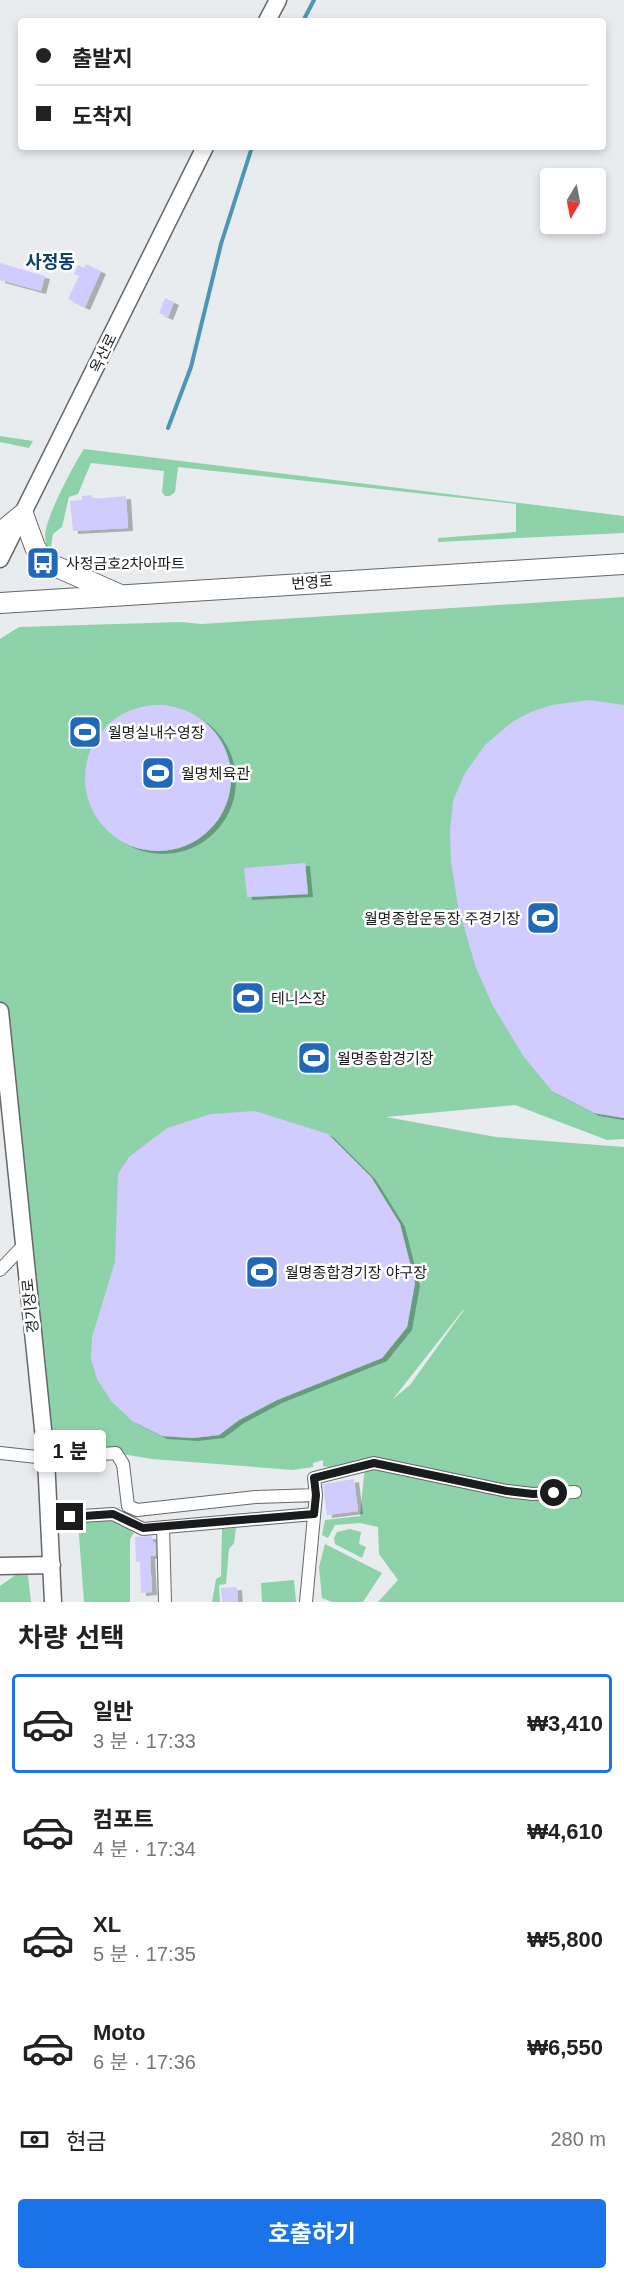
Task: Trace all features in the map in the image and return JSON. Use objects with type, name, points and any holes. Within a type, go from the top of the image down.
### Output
[{"type":"main road","points":[[0,533],[23,514],[35,547],[48,563],[121,596]]},
{"type":"main road","name":"번영로","points":[[0,603],[624,564]]},
{"type":"street","points":[[269,18],[278,0]]},
{"type":"street","name":"옥산로","points":[[0,559],[204,150]]},
{"type":"street","name":"경기장로","points":[[0,1011],[46,1458],[53,1602]]},
{"type":"street","points":[[0,1270],[23,1246]]},
{"type":"street","points":[[0,1453],[46,1458],[116,1453],[123,1464],[128,1506],[137,1510],[256,1497],[316,1495]]},
{"type":"street","points":[[306,1602],[316,1495],[314,1478],[374,1463],[516,1492],[533,1494],[575,1492]]},
{"type":"street","points":[[49,1518],[113,1514],[143,1528],[314,1514]]},
{"type":"street","points":[[163,1527],[165,1602]]},
{"type":"street","points":[[0,1566],[52,1565]]},
{"type":"green space","points":[[0,436],[33,441],[29,448],[0,442]]},
{"type":"green space","points":[[84,449],[624,516],[624,533],[438,542],[438,538],[516,532],[516,504],[178,467],[175,492],[170,496],[165,496],[162,492],[164,471],[91,463],[78,494],[69,497],[62,527],[53,534],[50,553],[45,535],[50,516]]},
{"type":"green space","name":"월명종합경기장","points":[[624,597],[624,1139],[607,1140],[515,1105],[386,1117],[496,1137],[624,1147],[624,1602],[378,1602],[398,1580],[379,1554],[378,1527],[360,1523],[335,1525],[328,1538],[322,1535],[325,1520],[360,1516],[364,1475],[368,1460],[335,1469],[323,1466],[323,1460],[313,1463],[313,1467],[293,1470],[152,1459],[116,1453],[46,1458],[0,1011],[0,639],[19,627],[181,622],[202,624]],"holes":[[[464,1310],[410,1385],[393,1399]]]},
{"type":"green space","points":[[114,1519],[134,1533],[130,1539],[130,1602],[84,1602],[78,1522]]},
{"type":"green space","points":[[236,1528],[234,1543],[229,1549],[226,1584],[219,1585],[220,1602],[212,1602],[216,1579],[221,1576],[222,1529]]},
{"type":"green space","points":[[350,1529],[361,1532],[359,1544],[366,1547],[362,1558],[335,1544],[334,1538],[337,1532]]},
{"type":"green space","points":[[325,1544],[382,1573],[363,1602],[332,1602],[322,1598],[319,1567]]},
{"type":"green space","points":[[27,1567],[31,1602],[0,1602],[0,1586]]},
{"type":"green space","points":[[294,1580],[296,1602],[262,1602],[261,1583]]},
{"type":"building","points":[[0,263],[45,276],[41,291],[0,280]]},
{"type":"building","points":[[86,264],[101,271],[85,307],[68,299],[79,276],[74,274],[78,265],[84,268]]},
{"type":"building","points":[[165,298],[174,302],[168,317],[159,313]]},
{"type":"building","points":[[92,495],[93,499],[126,496],[128,528],[73,531],[70,501],[82,500],[82,496]]},
{"type":"building","name":"월명종합운동장 주경기장","points":[[589,700],[624,705],[624,1118],[594,1113],[552,1091],[524,1057],[493,1006],[476,968],[458,906],[451,861],[450,831],[453,801],[465,773],[485,745],[512,722],[531,712],[552,705]]},
{"type":"building","name":"월명체육관","points":[[158,705],[186,711],[209,727],[225,750],[231,778],[225,806],[209,829],[186,845],[158,851],[130,845],[107,829],[91,806],[85,778],[91,750],[107,727],[130,711]]},
{"type":"building","points":[[305,863],[308,894],[247,897],[244,868]]},
{"type":"building","name":"월명종합경기장 야구장","points":[[255,1111],[328,1134],[371,1177],[400,1224],[415,1283],[407,1327],[382,1358],[277,1400],[239,1420],[219,1435],[193,1438],[162,1436],[132,1421],[111,1401],[97,1379],[91,1359],[92,1337],[115,1262],[118,1174],[129,1157],[167,1128],[211,1114]]},
{"type":"building","points":[[354,1479],[358,1511],[327,1515],[323,1484]]},
{"type":"building","points":[[152,1536],[156,1556],[150,1556],[152,1592],[141,1593],[140,1562],[136,1562],[135,1537]]},
{"type":"building","points":[[237,1587],[238,1602],[222,1602],[221,1588]]},
{"type":"waterway","points":[[305,18],[314,0]]},
{"type":"waterway","points":[[168,428],[191,367],[221,244],[251,150]]},
{"type":"place","name":"사정금호2차아파트","points":[[43,563]]},
{"type":"place","name":"월명실내수영장","points":[[85,732]]},
{"type":"place","name":"월명체육관","points":[[158,773]]},
{"type":"place","name":"월명종합운동장 주경기장","points":[[543,918]]},
{"type":"place","name":"테니스장","points":[[248,998]]},
{"type":"place","name":"월명종합경기장","points":[[314,1058]]},
{"type":"place","name":"월명종합경기장 야구장","points":[[262,1272]]},
{"type":"district","name":"사정동","points":[[50,262]]},
{"type":"route","points":[[70,1517],[113,1514],[143,1528],[314,1514],[316,1495],[314,1478],[374,1463],[507,1491],[533,1494],[554,1493]]}]
